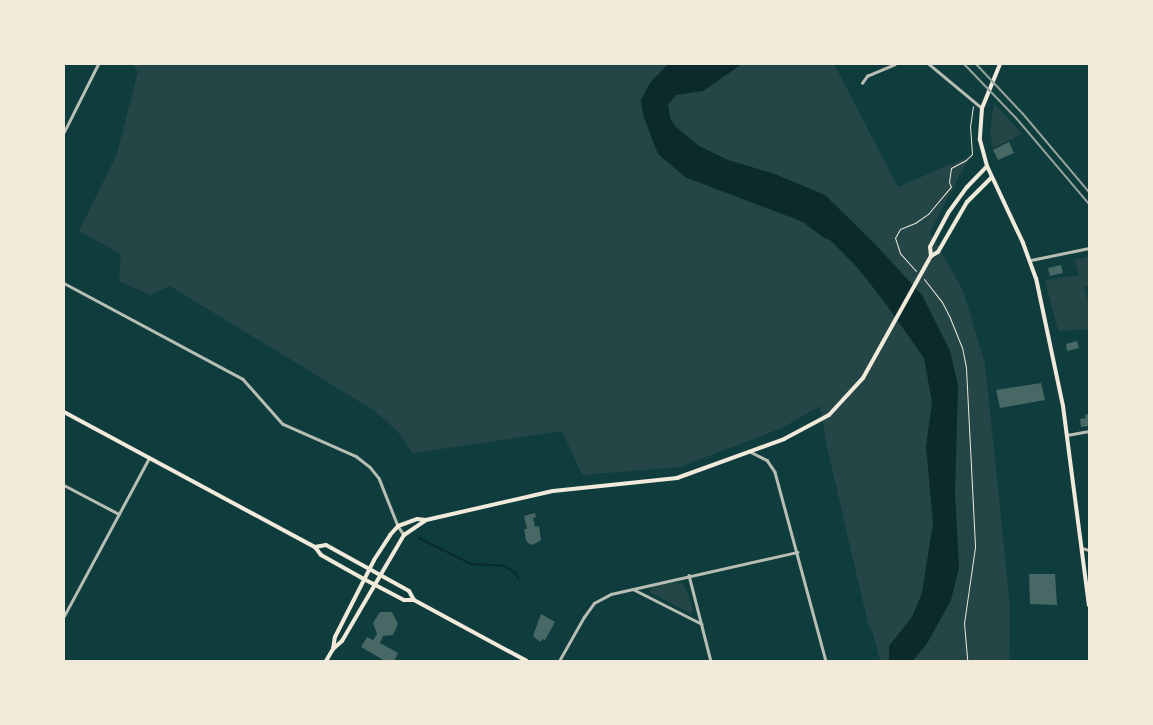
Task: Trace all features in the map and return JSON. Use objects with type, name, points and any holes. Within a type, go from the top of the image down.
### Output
[{"type":"main road","points":[[1000,64],[982,108],[980,140],[992,178],[1031,260],[1054,362],[1067,435],[1089,605]]},
{"type":"main road","points":[[326,661],[335,637],[369,570],[390,535],[398,526],[417,519],[426,520],[553,491],[676,478],[751,452],[801,432],[830,415],[863,378],[888,336],[930,256],[930,247],[952,205],[987,166]]},
{"type":"main road","points":[[930,256],[938,252],[967,202],[992,178]]},
{"type":"main road","points":[[64,412],[315,547],[321,555],[375,585],[404,600],[414,600],[527,661]]},
{"type":"main road","points":[[332,649],[342,641],[404,534],[426,520]]},
{"type":"main road","points":[[315,547],[326,546],[409,591],[414,600]]},
{"type":"street","points":[[64,131],[98,64]]},
{"type":"street","points":[[862,83],[867,76],[896,64]]},
{"type":"street","points":[[929,64],[982,108]]},
{"type":"street","points":[[1031,260],[1089,248]]},
{"type":"street","points":[[64,283],[243,379],[282,424],[356,456],[370,466],[379,478],[398,526],[404,534]]},
{"type":"street","points":[[1067,435],[1089,431]]},
{"type":"street","points":[[751,452],[767,460],[775,472],[826,661]]},
{"type":"street","points":[[64,616],[150,457]]},
{"type":"street","points":[[64,485],[119,514]]},
{"type":"street","points":[[1082,548],[1089,550]]},
{"type":"street","points":[[559,661],[584,616],[594,603],[611,594],[797,552]]},
{"type":"street","points":[[689,575],[711,661]]},
{"type":"street","points":[[632,588],[702,624]]},
{"type":"path","points":[[967,661],[964,623],[975,547],[966,368],[962,348],[942,302],[900,253],[895,238],[900,229],[915,223],[928,214],[951,187],[949,182],[951,168],[966,160],[972,154],[970,127],[972,107]]},
{"type":"shaded area","points":[[132,64],[834,64],[898,187],[970,156],[930,232],[963,291],[985,363],[1010,606],[1009,661],[880,661],[872,629],[869,628],[827,447],[820,406],[782,428],[680,467],[582,475],[562,431],[413,453],[398,432],[375,411],[170,286],[150,295],[119,281],[121,254],[79,231],[117,154],[138,72]]},
{"type":"shaded area","points":[[668,64],[742,64],[703,91],[676,95],[668,105],[670,118],[675,126],[699,146],[728,160],[772,173],[825,195],[875,244],[922,295],[950,351],[958,385],[955,493],[959,568],[951,600],[928,642],[913,661],[889,661],[889,646],[912,617],[922,593],[933,523],[926,447],[932,402],[924,358],[883,300],[856,266],[830,240],[824,238],[803,222],[685,177],[658,154],[643,115],[641,100],[650,83]]},
{"type":"shaded area","points":[[994,103],[1022,134],[993,148],[990,131]]},
{"type":"shaded area","points":[[1089,256],[1089,285],[1084,287],[1089,304],[1089,329],[1058,331],[1045,280],[1079,275],[1075,260]]},
{"type":"shaded area","points":[[681,582],[687,590],[693,611],[691,614],[650,592],[652,587]]},
{"type":"building","points":[[1009,142],[1014,153],[998,160],[993,150]]},
{"type":"building","points":[[1061,265],[1063,273],[1050,276],[1048,268]]},
{"type":"building","points":[[1077,341],[1079,348],[1067,351],[1066,344]]},
{"type":"building","points":[[1041,383],[1045,400],[1000,408],[996,390]]},
{"type":"building","points":[[1089,414],[1089,426],[1081,427],[1080,419],[1086,418],[1085,415]]},
{"type":"building","points":[[535,513],[536,517],[533,518],[535,527],[539,526],[541,540],[533,545],[526,540],[524,529],[527,529],[524,516]]},
{"type":"building","points":[[1029,574],[1055,574],[1057,605],[1030,604]]},
{"type":"building","points":[[380,612],[392,612],[398,624],[393,635],[383,636],[380,643],[398,653],[394,661],[385,661],[361,647],[367,637],[373,640],[377,634],[373,623]]},
{"type":"building","points":[[541,614],[555,622],[545,640],[542,639],[540,642],[533,636]]},
{"type":"waterway","points":[[419,538],[471,564],[504,566],[514,572],[518,578]]},
{"type":"railway","points":[[964,64],[1016,118],[1089,204]]},
{"type":"railway","points":[[976,64],[1023,114],[1089,192]]}]
